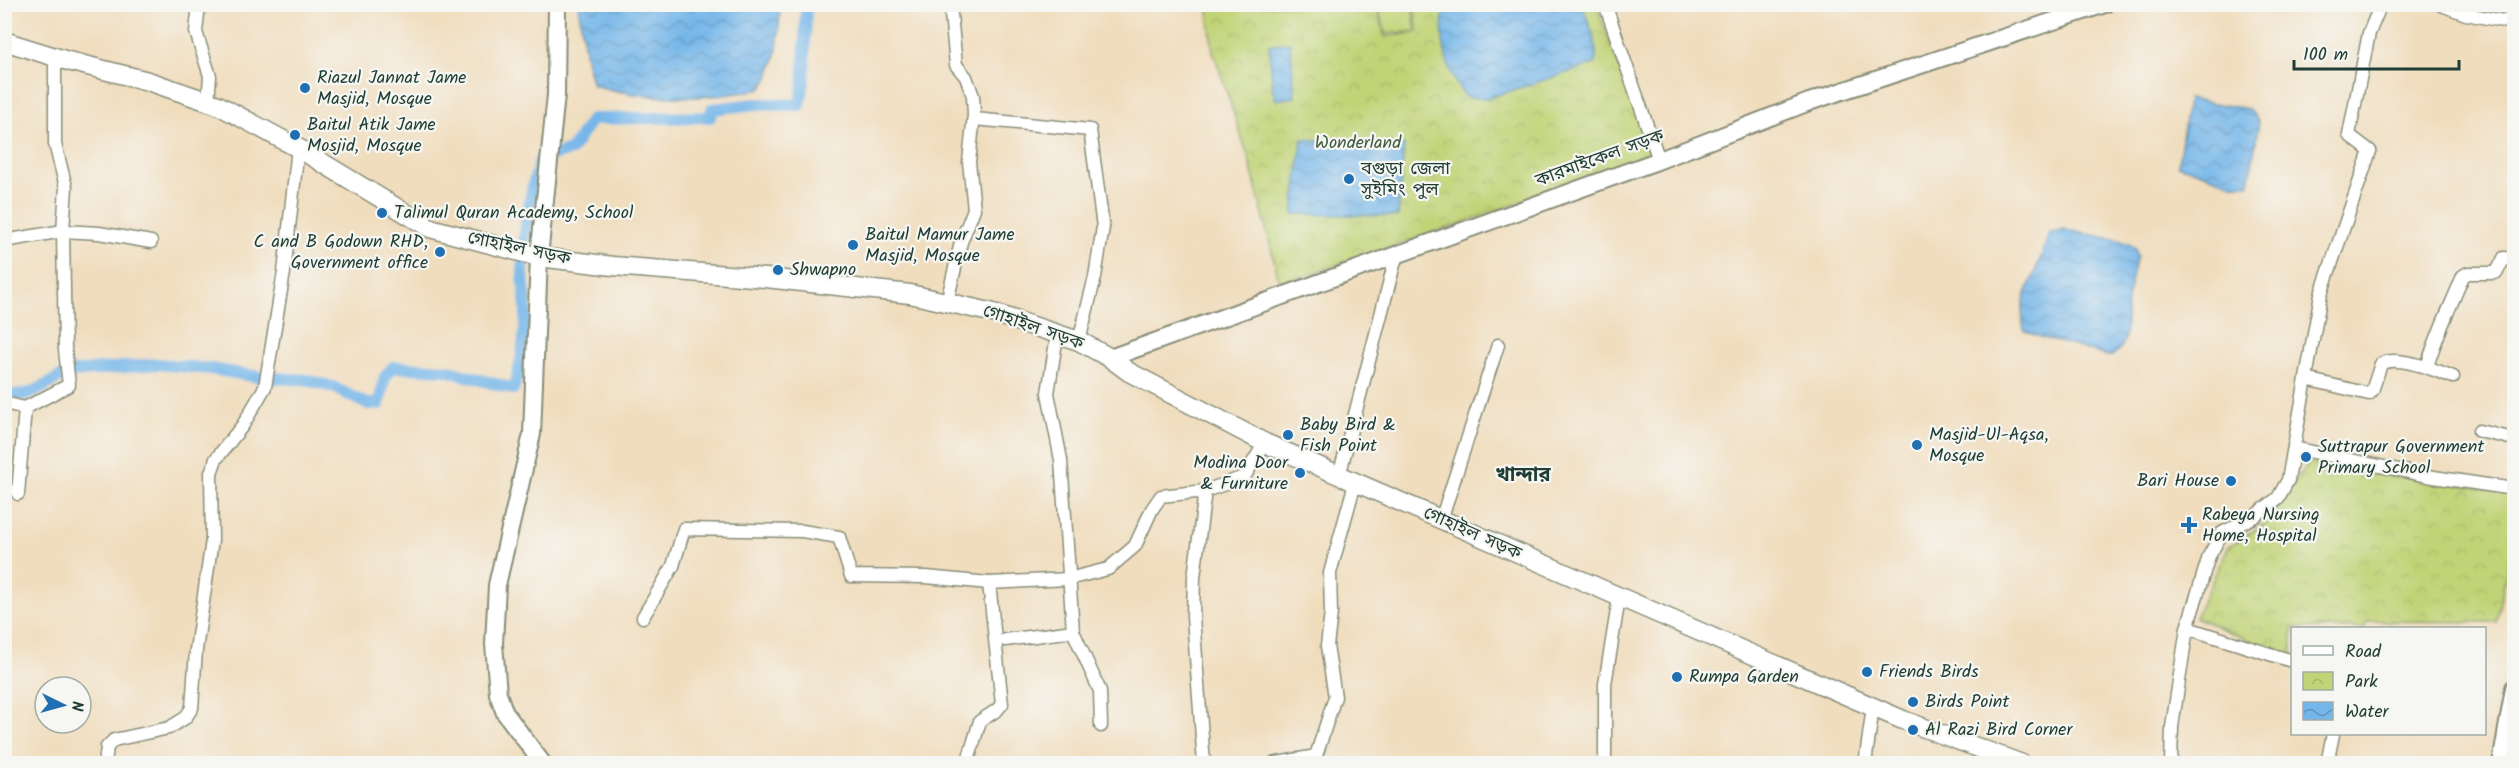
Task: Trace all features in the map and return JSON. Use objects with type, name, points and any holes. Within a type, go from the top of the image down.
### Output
[{"type":"main road","name":"গোহাইল সড়ক","points":[[4,41],[148,81],[208,102],[298,148],[430,228],[529,254],[613,266],[910,294],[990,312],[1057,334],[1110,358],[1129,372],[1265,443],[1873,707],[2022,764]]},
{"type":"street","points":[[199,4],[196,32],[210,76],[208,102]]},
{"type":"street","points":[[543,764],[505,713],[498,693],[494,644],[497,585],[531,434],[529,254],[549,164],[554,120],[557,4]]},
{"type":"street","points":[[947,302],[961,242],[974,209],[969,162],[974,119],[973,96],[966,77],[956,65],[954,58],[951,4]]},
{"type":"street","points":[[1605,4],[1659,160]]},
{"type":"street","name":"কারমাইকেল সড়ক","points":[[1110,358],[1659,160],[1809,102],[2105,4]]},
{"type":"street","points":[[2171,764],[2172,727],[2187,628],[2209,555],[2222,533],[2255,516],[2278,498],[2288,480],[2320,294],[2370,151],[2349,135],[2369,33],[2381,4]]},
{"type":"street","points":[[2439,4],[2466,14],[2514,23]]},
{"type":"street","points":[[4,403],[25,408],[69,385],[66,363],[63,231],[66,188],[55,144],[55,57]]},
{"type":"street","points":[[974,119],[1090,130],[1102,227],[1095,276],[1079,342]]},
{"type":"street","points":[[105,764],[107,747],[114,740],[169,728],[185,718],[192,708],[196,650],[212,540],[210,473],[216,459],[243,425],[266,377],[287,249],[298,148]]},
{"type":"street","points":[[4,241],[63,231],[99,233],[151,242]]},
{"type":"street","points":[[1272,764],[1316,756],[1335,697],[1327,646],[1331,613],[1330,573],[1347,479],[1397,253]]},
{"type":"street","points":[[2427,367],[2433,346],[2463,276],[2468,273],[2494,273],[2504,258],[2514,259]]},
{"type":"street","points":[[1057,334],[1048,393],[1061,460],[1073,631],[1100,691],[1101,726]]},
{"type":"street","points":[[1441,520],[1498,345]]},
{"type":"street","points":[[2306,380],[2369,394],[2381,364],[2385,361],[2427,367],[2453,377]]},
{"type":"street","points":[[18,494],[25,408]]},
{"type":"street","points":[[2479,431],[2514,439]]},
{"type":"street","points":[[643,617],[673,566],[684,529],[802,531],[839,537],[851,576],[926,577],[989,583],[1068,579],[1108,569],[1135,546],[1152,509],[1161,496],[1205,491],[1244,477],[1265,443]]},
{"type":"street","points":[[2294,448],[2427,476],[2514,489]]},
{"type":"street","points":[[1204,764],[1193,617],[1194,577],[1205,491]]},
{"type":"street","points":[[967,764],[980,722],[998,710],[1002,704],[989,583]]},
{"type":"street","points":[[1605,764],[1607,728],[1605,684],[1619,598]]},
{"type":"street","points":[[2187,628],[2291,661]]},
{"type":"street","points":[[1005,640],[1073,631]]},
{"type":"street","points":[[2501,764],[2514,688]]},
{"type":"street","points":[[1865,764],[1873,707]]},
{"type":"street","points":[[2328,764],[2333,735]]},
{"type":"green space","name":"Wonderland","points":[[1207,5],[1376,5],[1385,37],[1418,32],[1414,5],[1596,5],[1652,155],[1457,225],[1280,284],[1249,159],[1213,51]]},
{"type":"green space","points":[[1377,5],[1412,5],[1416,31],[1386,34]]},
{"type":"green space","points":[[2308,462],[2514,493],[2514,536],[2496,622],[2367,621],[2364,627],[2291,627],[2291,659],[2195,617],[2229,546],[2269,521]]},
{"type":"water","points":[[578,5],[780,5],[775,59],[761,89],[740,93],[698,97],[656,96],[634,94],[593,85],[587,64]]},
{"type":"water","points":[[1471,5],[1582,5],[1596,48],[1595,64],[1488,98],[1467,98],[1460,90],[1450,70],[1444,48],[1442,25],[1443,15],[1456,8]]},
{"type":"water","points":[[1290,42],[1295,97],[1276,100],[1273,91],[1269,45]]},
{"type":"water","points":[[2188,99],[2249,109],[2259,122],[2249,184],[2233,184],[2178,165]]},
{"type":"water","name":"বগুড়া জেলা সুইমিং পুল","points":[[1302,139],[1404,145],[1398,216],[1293,214]]},
{"type":"water","points":[[2065,230],[2119,240],[2135,247],[2137,255],[2127,300],[2125,339],[2121,348],[2112,356],[2098,354],[2025,331],[2022,320],[2025,297],[2047,239],[2051,232]]},
{"type":"waterway","points":[[4,394],[32,392],[72,372],[157,364],[211,369],[259,377],[306,380],[333,387],[367,404],[379,404],[385,377],[393,367],[446,370],[513,389],[521,361],[525,332],[526,306],[523,268],[526,222],[541,158],[571,150],[592,119],[710,117],[712,109],[756,104],[800,105],[804,82],[806,4]]},
{"type":"place","name":"Riazul Jannat Jame Masjid, Mosque","points":[[305,88]]},
{"type":"place","name":"Baitul Atik Jame Mosjid, Mosque","points":[[295,135]]},
{"type":"place","name":"বগুড়া জেলা সুইমিং পুল","points":[[1349,179]]},
{"type":"place","name":"Talimul Quran Academy, School","points":[[382,213]]},
{"type":"place","name":"Baitul Mamur Jame Masjid, Mosque","points":[[853,245]]},
{"type":"place","name":"C and B Godown RHD, Government office","points":[[440,252]]},
{"type":"place","name":"Shwapno","points":[[778,270]]},
{"type":"place","name":"Baby Bird & Fish Point","points":[[1288,435]]},
{"type":"place","name":"Masjid-Ul-Aqsa, Mosque","points":[[1917,445]]},
{"type":"place","name":"Suttrapur Government Primary School","points":[[2306,457]]},
{"type":"place","name":"Modina Door & Furniture","points":[[1300,473]]},
{"type":"place","name":"Bari House","points":[[2231,481]]},
{"type":"place","name":"Rabeya Nursing Home, Hospital","points":[[2189,525]]},
{"type":"place","name":"Friends Birds","points":[[1867,672]]},
{"type":"place","name":"Rumpa Garden","points":[[1677,677]]},
{"type":"place","name":"Birds Point","points":[[1913,702]]},
{"type":"place","name":"Al Razi Bird Corner","points":[[1913,730]]},
{"type":"district","name":"খান্দার","points":[[1523,476]]}]
